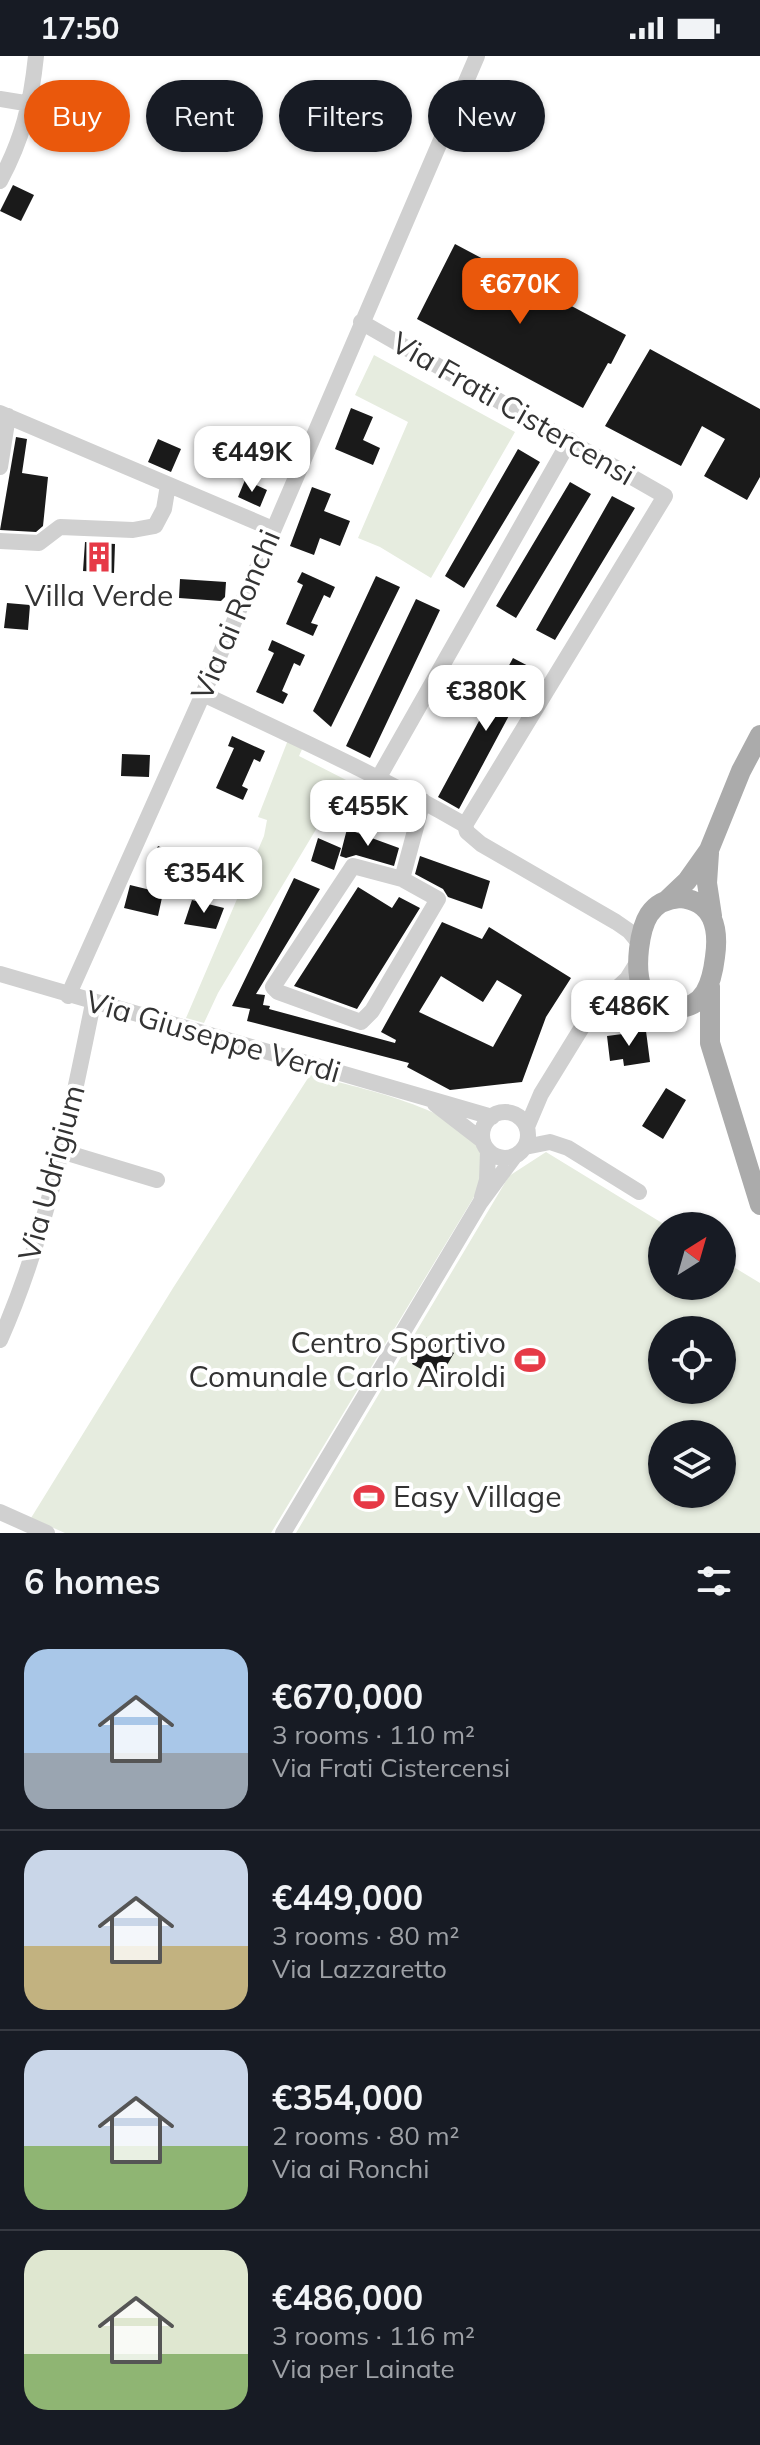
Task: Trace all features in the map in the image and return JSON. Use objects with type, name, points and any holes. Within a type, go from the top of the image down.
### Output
[{"type":"main road","points":[[710,1043],[695,1024],[674,1008],[652,1001],[640,987],[638,953],[645,918],[651,909],[667,900],[687,881],[709,850],[741,771],[760,735]]},
{"type":"main road","points":[[709,850],[707,883],[717,933],[710,986],[710,1043],[760,1205]]},
{"type":"main road","points":[[667,900],[693,900],[712,916]]},
{"type":"main road","points":[[674,1008],[693,1004],[710,986]]},
{"type":"street","points":[[34,80],[36,56]]},
{"type":"street","name":"Via ai Ronchi","points":[[68,996],[203,694],[477,56]]},
{"type":"street","points":[[0,99],[24,103]]},
{"type":"street","points":[[0,181],[24,128]]},
{"type":"street","name":"Via Frati Cistercensi","points":[[361,322],[665,496],[465,825]]},
{"type":"street","points":[[0,467],[4,415],[273,529]]},
{"type":"street","points":[[379,777],[570,440]]},
{"type":"street","points":[[0,541],[35,544],[60,527],[149,528],[159,522],[168,485]]},
{"type":"street","points":[[203,694],[379,777],[465,825],[467,832],[481,844],[629,931],[638,953],[627,979],[601,1001],[541,1094],[523,1140],[480,1203],[283,1533]]},
{"type":"street","points":[[402,879],[423,801]]},
{"type":"street","points":[[353,866],[402,879],[438,899],[372,1011],[361,1022],[278,992],[273,987],[353,866]]},
{"type":"street","name":"Via Giuseppe Verdi","points":[[0,974],[492,1117]]},
{"type":"street","points":[[588,1019],[626,1002],[652,1001]]},
{"type":"street","name":"Via Udrigium","points":[[0,1340],[21,1293],[61,1151],[93,1003]]},
{"type":"street","points":[[512,1113],[541,1094]]},
{"type":"street","name":"Via Giuseppe Verdi","points":[[427,1098],[486,1146]]},
{"type":"street","points":[[480,1203],[487,1180],[484,1127],[498,1113],[512,1113],[519,1116],[523,1140]]},
{"type":"street","points":[[486,1146],[500,1157],[523,1140],[550,1142],[568,1148],[639,1192]]},
{"type":"street","points":[[61,1151],[157,1180]]},
{"type":"street","points":[[0,1512],[47,1533]]},
{"type":"shaded area","points":[[374,355],[515,432],[431,578],[380,547],[358,538],[408,422],[355,395]]},
{"type":"shaded area","points":[[288,740],[303,747],[299,756],[403,809],[410,809],[405,828],[330,806],[218,993],[204,1023],[186,1018],[264,836],[267,820],[258,817]]},
{"type":"shaded area","points":[[310,1075],[406,1102],[433,1112],[455,1125],[472,1139],[481,1155],[480,1187],[271,1533],[65,1533],[31,1518],[173,1288]]},
{"type":"shaded area","name":"Centro Sportivo Comunale Carlo Airoldi","points":[[546,1152],[648,1214],[648,1300],[736,1300],[736,1268],[760,1283],[760,1533],[296,1533],[509,1176]]},
{"type":"building","points":[[13,185],[34,195],[21,221],[0,211]]},
{"type":"building","points":[[455,244],[626,335],[583,408],[417,319]]},
{"type":"building","points":[[650,349],[760,409],[760,477],[747,500],[704,476],[725,439],[702,426],[681,466],[605,426]]},
{"type":"building","points":[[351,408],[373,417],[363,440],[380,448],[373,465],[335,449]]},
{"type":"building","points":[[16,437],[27,439],[22,473],[48,477],[43,526],[36,532],[0,530]]},
{"type":"building","points":[[158,439],[181,449],[171,472],[148,462]]},
{"type":"building","points":[[518,449],[540,462],[464,588],[445,576]]},
{"type":"building","points":[[245,480],[267,490],[260,507],[238,497]]},
{"type":"building","points":[[570,482],[591,494],[516,618],[496,606]]},
{"type":"building","points":[[312,487],[331,494],[324,511],[350,521],[340,546],[320,538],[314,555],[290,546]]},
{"type":"building","points":[[612,496],[635,508],[555,640],[536,630]]},
{"type":"building","name":"Villa Verde","points":[[85,542],[115,544],[114,573],[83,571]]},
{"type":"building","points":[[302,572],[335,587],[330,598],[324,595],[311,623],[318,625],[313,636],[286,624],[303,585],[297,582]]},
{"type":"building","points":[[376,576],[400,587],[331,727],[313,711]]},
{"type":"building","points":[[180,579],[226,582],[225,597],[221,601],[179,598]]},
{"type":"building","points":[[416,599],[440,610],[370,758],[346,746]]},
{"type":"building","points":[[7,603],[30,605],[28,630],[4,628]]},
{"type":"building","points":[[272,640],[305,655],[300,666],[294,663],[282,691],[288,694],[283,704],[256,692],[274,653],[268,650]]},
{"type":"building","points":[[513,658],[534,669],[459,809],[438,797]]},
{"type":"building","points":[[232,736],[265,751],[260,762],[254,759],[242,786],[248,789],[243,800],[216,788],[234,748],[228,746]]},
{"type":"building","points":[[122,754],[150,755],[149,777],[121,776]]},
{"type":"building","points":[[347,829],[399,848],[394,866],[356,855],[340,856]]},
{"type":"building","points":[[318,838],[341,848],[334,870],[311,861]]},
{"type":"building","points":[[158,846],[183,857],[174,879],[149,868]]},
{"type":"building","points":[[420,856],[490,881],[482,909],[448,897],[443,889],[415,874]]},
{"type":"building","points":[[294,878],[320,889],[256,994],[265,995],[263,1005],[270,1006],[269,1009],[395,1043],[396,1040],[381,1032],[442,922],[482,939],[489,927],[571,978],[546,1017],[522,1082],[450,1090],[407,1067],[409,1063],[247,1021],[250,1009],[232,1006]],"holes":[[[441,976],[483,1002],[497,980],[522,995],[493,1047],[419,1012]]]},
{"type":"building","points":[[130,885],[163,893],[158,916],[124,908]]},
{"type":"building","points":[[358,887],[392,908],[399,897],[420,908],[357,1009],[294,986]]},
{"type":"building","points":[[192,900],[224,908],[216,929],[184,924]]},
{"type":"building","points":[[646,1031],[650,1062],[624,1066],[623,1059],[610,1061],[607,1036]]},
{"type":"building","points":[[666,1088],[686,1100],[663,1139],[642,1126]]},
{"type":"building","points":[[426,1337],[454,1353],[439,1379],[412,1364]]},
{"type":"place","name":"Villa Verde","points":[[99,557]]},
{"type":"place","name":"Centro Sportivo Comunale Carlo Airoldi","points":[[530,1360]]},
{"type":"place","name":"Easy Village","points":[[369,1497]]}]
